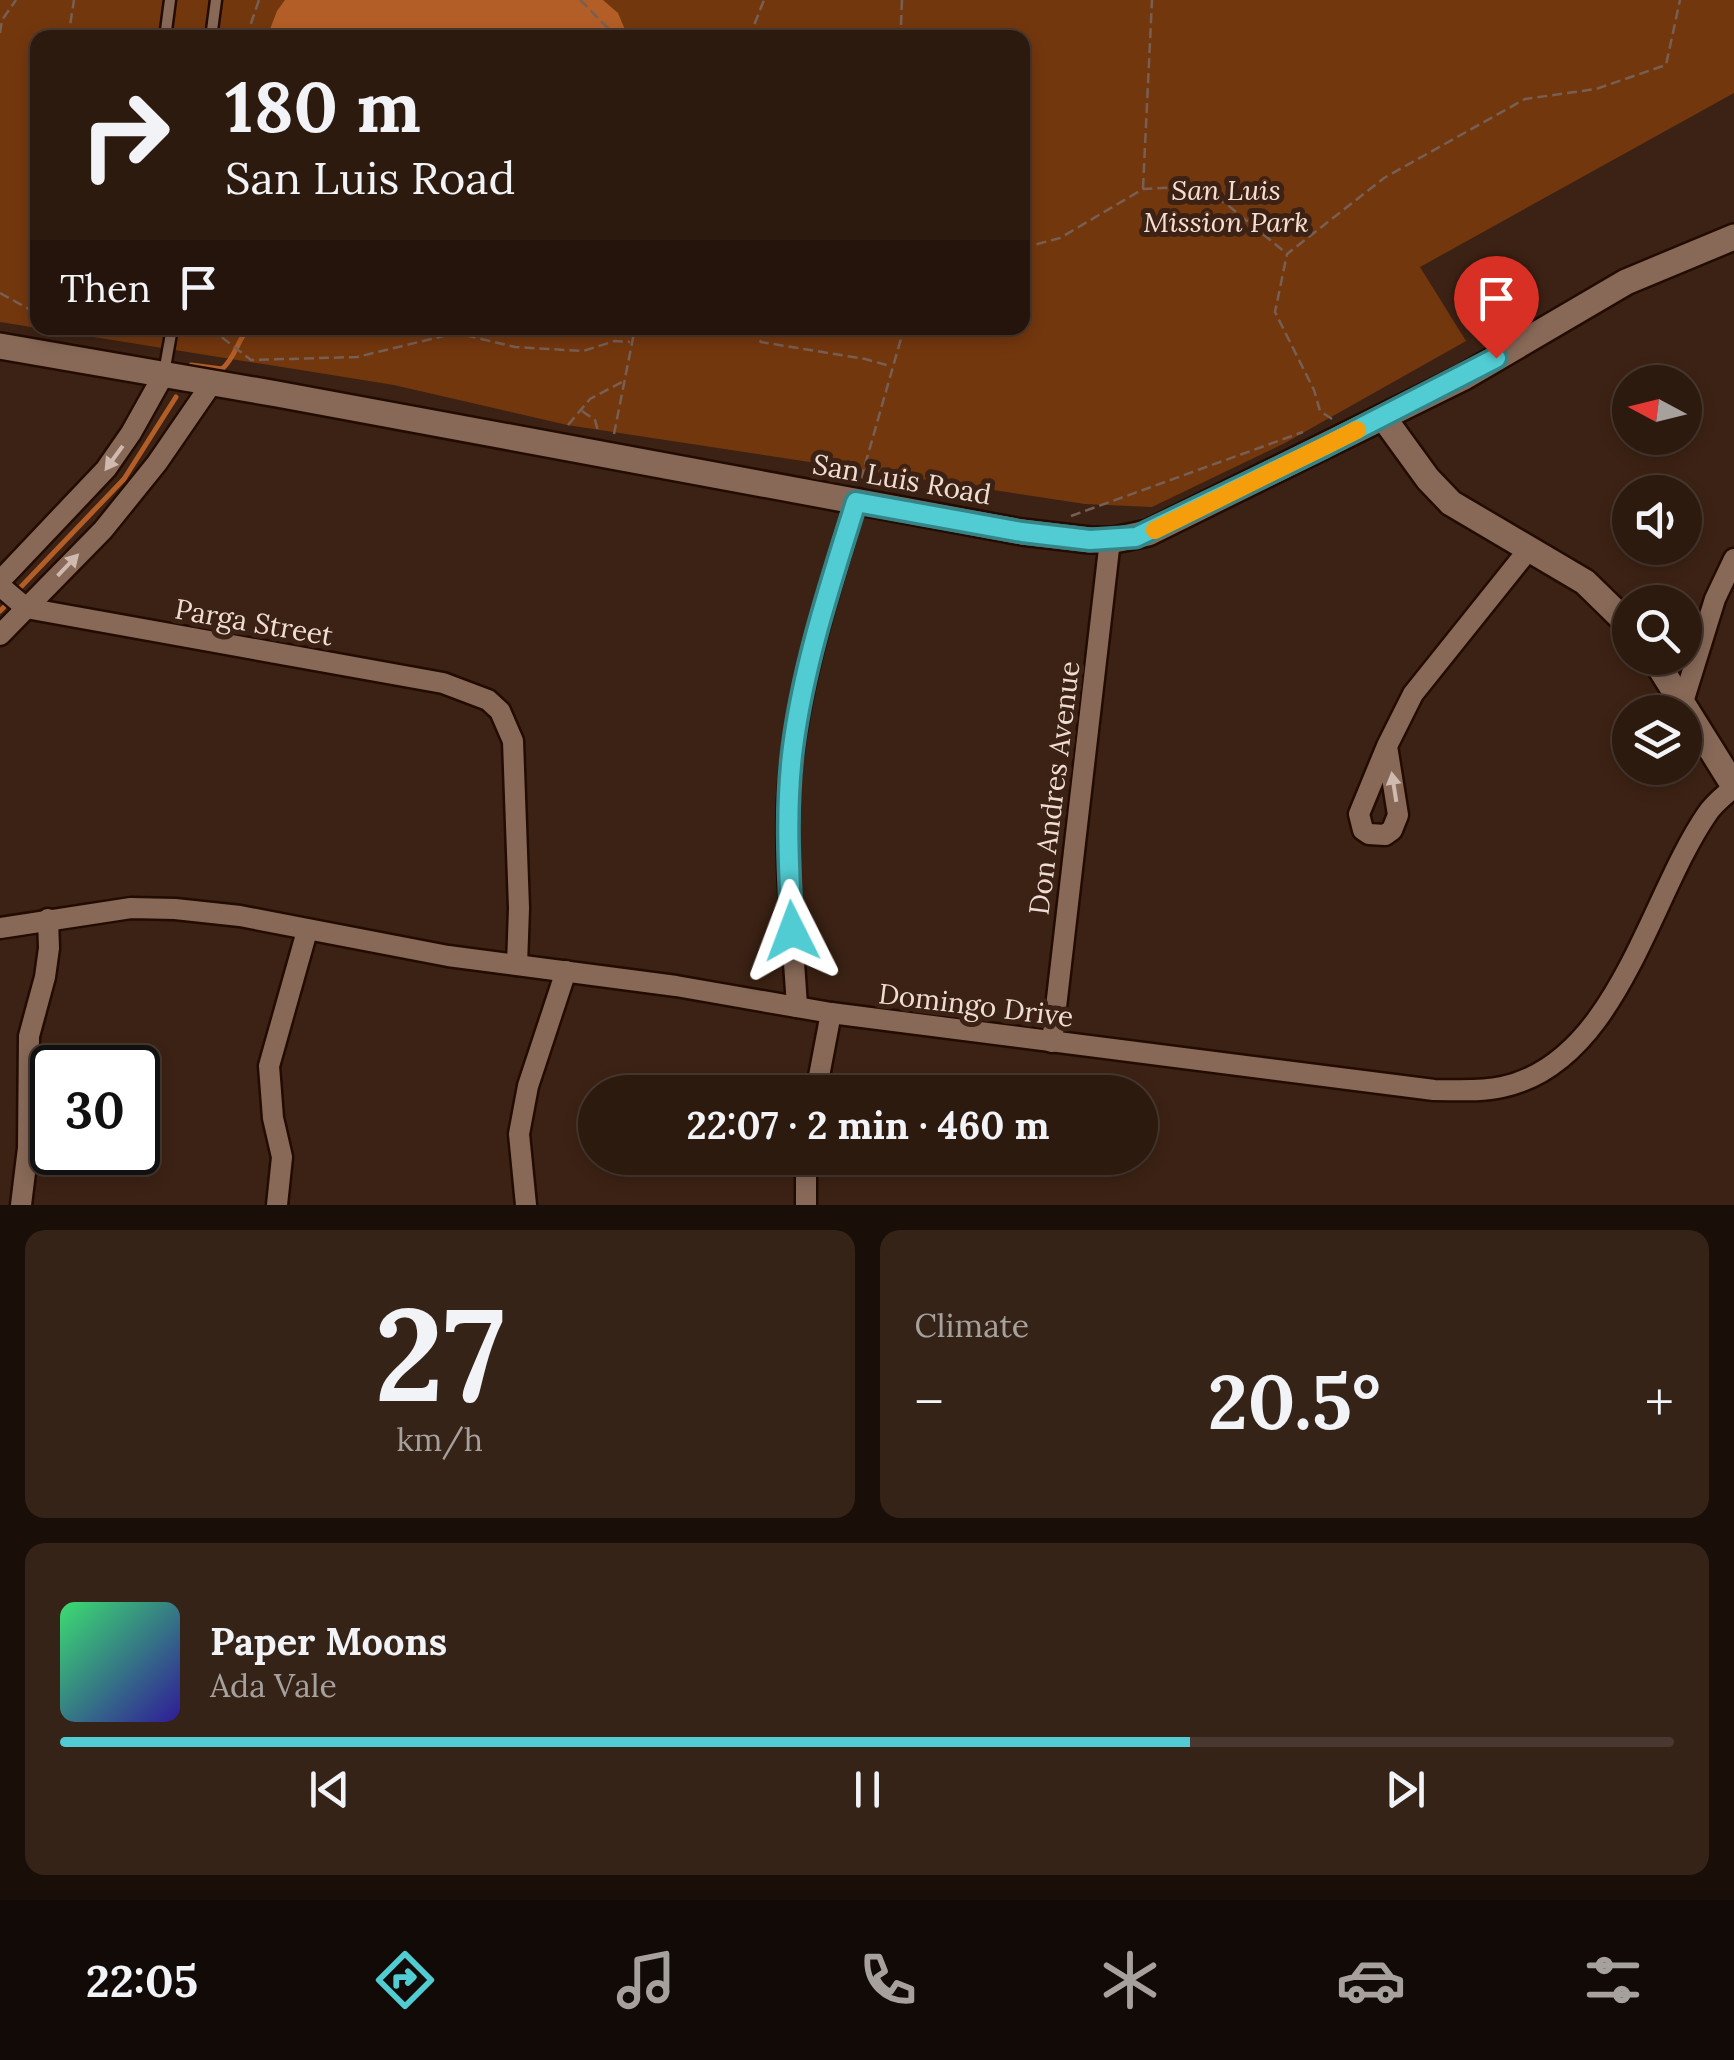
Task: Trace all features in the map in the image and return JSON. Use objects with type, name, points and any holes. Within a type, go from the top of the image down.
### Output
[{"type":"street","name":"San Luis Road","points":[[0,346],[859,493],[1022,532],[1110,540],[1148,533],[1464,377],[1626,282],[1734,237]]},
{"type":"street","points":[[26,608],[0,584],[106,469],[132,433],[164,374]]},
{"type":"street","points":[[0,635],[132,496],[212,382]]},
{"type":"street","points":[[1384,417],[1417,466],[1451,503],[1584,582],[1612,609]]},
{"type":"street","points":[[796,1008],[788,855],[793,748],[815,636],[859,493]]},
{"type":"street","name":"Don Andres Avenue","points":[[1052,1042],[1110,540]]},
{"type":"street","points":[[1387,746],[1413,694],[1529,548]]},
{"type":"street","points":[[1685,695],[1715,599],[1734,559]]},
{"type":"street","name":"Parga Street","points":[[26,608],[443,683],[488,700],[500,711],[513,742],[519,908],[516,965]]},
{"type":"street","points":[[1702,733],[1734,786]]},
{"type":"street","name":"Domingo Drive","points":[[0,928],[130,908],[176,909],[240,916],[374,944],[676,986],[831,1013],[1434,1090],[1504,1087],[1532,1077],[1558,1061],[1598,1019],[1708,812],[1734,786]]},
{"type":"street","points":[[21,1205],[28,1148],[29,1036],[45,978],[48,919]]},
{"type":"street","points":[[278,1205],[282,1157],[273,1118],[270,1066],[307,931]]},
{"type":"street","points":[[526,1205],[519,1134],[528,1086],[566,971]]},
{"type":"street","points":[[819,1075],[831,1013]]},
{"type":"street","points":[[806,1175],[806,1205]]},
{"type":"lane","points":[[166,30],[170,0]]},
{"type":"lane","points":[[212,30],[216,0]]},
{"type":"lane","points":[[164,374],[171,335]]},
{"type":"path","points":[[0,33],[2,20],[16,0]]},
{"type":"path","points":[[69,30],[74,0]]},
{"type":"path","points":[[249,30],[258,0]]},
{"type":"path","points":[[580,0],[608,30]]},
{"type":"path","points":[[752,30],[764,0]]},
{"type":"path","points":[[902,0],[903,30]]},
{"type":"path","points":[[1143,189],[1152,0]]},
{"type":"path","points":[[1322,424],[1332,419],[1320,411],[1314,390],[1275,312],[1287,254],[1384,178],[1525,99],[1596,88],[1666,65],[1680,0]]},
{"type":"path","points":[[1030,246],[1060,238],[1143,189],[1182,186],[1224,202],[1287,254]]},
{"type":"path","points":[[0,294],[30,310]]},
{"type":"path","points":[[219,335],[251,360],[358,357],[448,335]]},
{"type":"path","points":[[465,335],[516,347],[584,351],[615,340],[630,342]]},
{"type":"path","points":[[580,410],[596,420],[600,439],[611,448],[632,335]]},
{"type":"path","points":[[756,335],[760,342],[892,366]]},
{"type":"path","points":[[859,493],[861,472],[902,335]]},
{"type":"path","points":[[562,432],[590,399],[625,380]]},
{"type":"path","points":[[1067,518],[1313,428]]},
{"type":"green space","name":"San Luis Mission Park","points":[[0,0],[1734,0],[1734,93],[1420,267],[1466,341],[1285,443],[1152,507],[1085,504],[567,425],[394,385],[81,335],[1030,335],[1030,30],[30,30],[30,327],[0,322]]},
{"type":"shaded area","points":[[285,0],[603,0],[618,13],[625,30],[270,30]]},
{"type":"waterway","points":[[191,365],[222,369],[244,335]]},
{"type":"waterway","points":[[17,591],[124,479],[176,397]]},
{"type":"waterway","points":[[0,611],[4,607]]},
{"type":"slow traffic","points":[[1155,530],[1357,430]]},
{"type":"route","points":[[792,931],[788,800],[793,748],[815,636],[856,502],[1022,532],[1090,540],[1136,537],[1496,358]]}]
